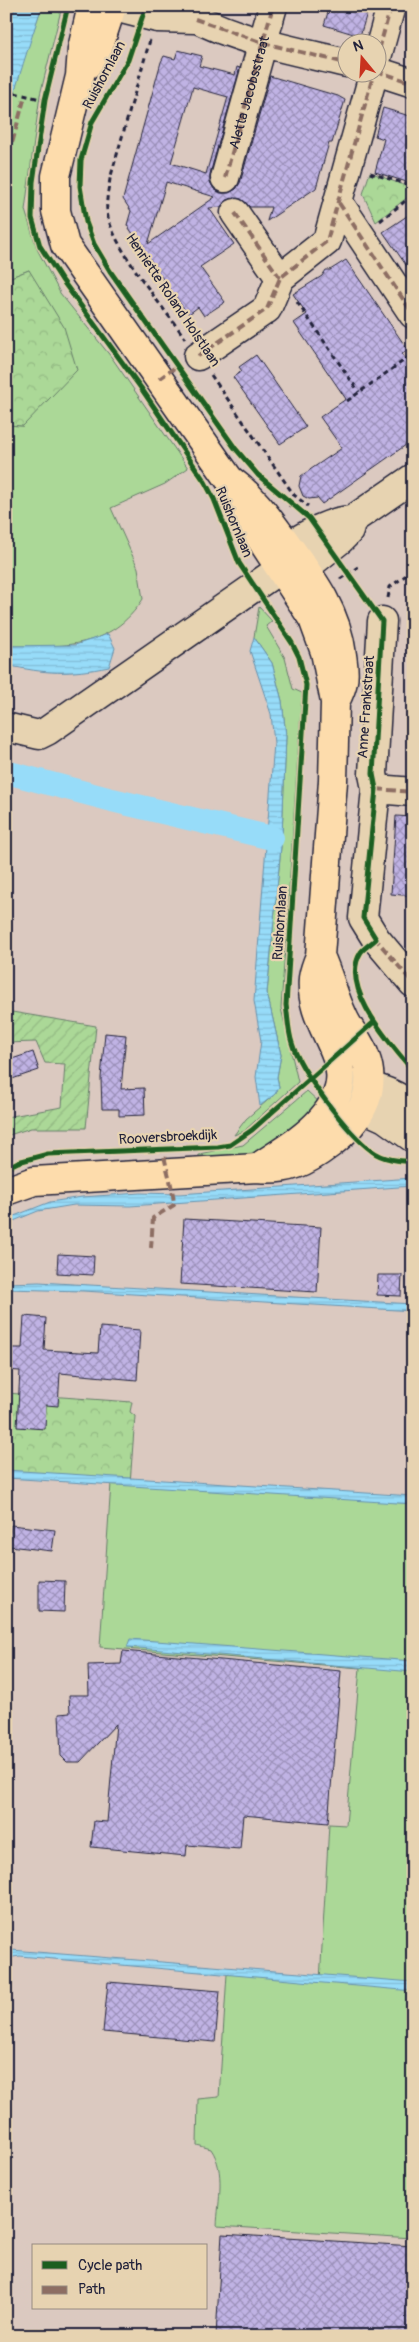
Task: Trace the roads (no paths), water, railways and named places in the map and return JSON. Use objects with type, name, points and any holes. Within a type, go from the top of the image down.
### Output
[{"type":"main road","name":"Ruishornlaan","points":[[92,6],[82,49],[80,76],[56,176],[56,211],[65,245],[229,479],[235,500],[292,561],[321,637],[335,702],[333,781],[320,956],[313,978],[319,1014],[340,1066],[341,1086]]},
{"type":"main road","name":"Ruishornlaan","points":[[80,76],[97,52],[111,6]]},
{"type":"main road","name":"Ruishornlaan","points":[[320,956],[343,1017],[365,1056],[369,1071],[366,1097]]},
{"type":"main road","points":[[257,1168],[305,1135],[321,1120],[336,1098],[341,1086]]},
{"type":"main road","points":[[6,1191],[34,1181],[257,1168],[284,1169],[307,1161],[341,1136],[366,1097]]},
{"type":"street","points":[[111,6],[176,15],[263,43],[336,61]]},
{"type":"street","name":"Aletta Jacobsstraat","points":[[225,178],[273,6]]},
{"type":"street","points":[[384,32],[391,6]]},
{"type":"street","points":[[386,75],[413,83]]},
{"type":"street","points":[[198,356],[267,309],[280,278],[327,241],[372,82]]},
{"type":"street","points":[[339,203],[413,314]]},
{"type":"street","points":[[235,213],[280,278]]},
{"type":"street","points":[[6,727],[39,734],[47,731],[325,539],[342,519],[352,520],[413,478]]},
{"type":"street","name":"Anne Frankstraat","points":[[382,621],[373,774],[376,789],[363,918],[376,939],[413,983]]},
{"type":"street","points":[[376,789],[413,792]]},
{"type":"street","points":[[341,1086],[366,1097],[385,1118],[412,1121]]},
{"type":"water","points":[[15,6],[42,6],[6,122],[6,97],[13,92],[6,90],[6,38]]},
{"type":"water","points":[[108,634],[115,648],[109,667],[58,672],[6,665],[6,646],[75,645]]},
{"type":"water","points":[[254,637],[272,663],[282,701],[286,736],[282,836],[267,993],[281,1055],[277,1077],[279,1087],[275,1094],[260,1106],[256,1077],[261,1041],[254,1001],[274,743],[271,714],[250,651]]},
{"type":"water","points":[[413,1178],[413,1186],[130,1206],[74,1205],[38,1211],[11,1222],[9,1218],[50,1202],[82,1197],[140,1193],[179,1194]]},
{"type":"water","points":[[39,1282],[413,1304],[413,1311],[83,1291],[6,1289],[6,1283]]},
{"type":"water","points":[[6,1470],[413,1496],[413,1504],[6,1478]]},
{"type":"water","points":[[130,1639],[413,1661],[413,1672],[127,1647]]},
{"type":"water","points":[[6,1881],[9,1947],[11,1950],[413,1982],[413,1991],[20,1956],[7,1958],[6,1980]]},
{"type":"waterway","points":[[6,772],[112,800],[272,838]]}]
